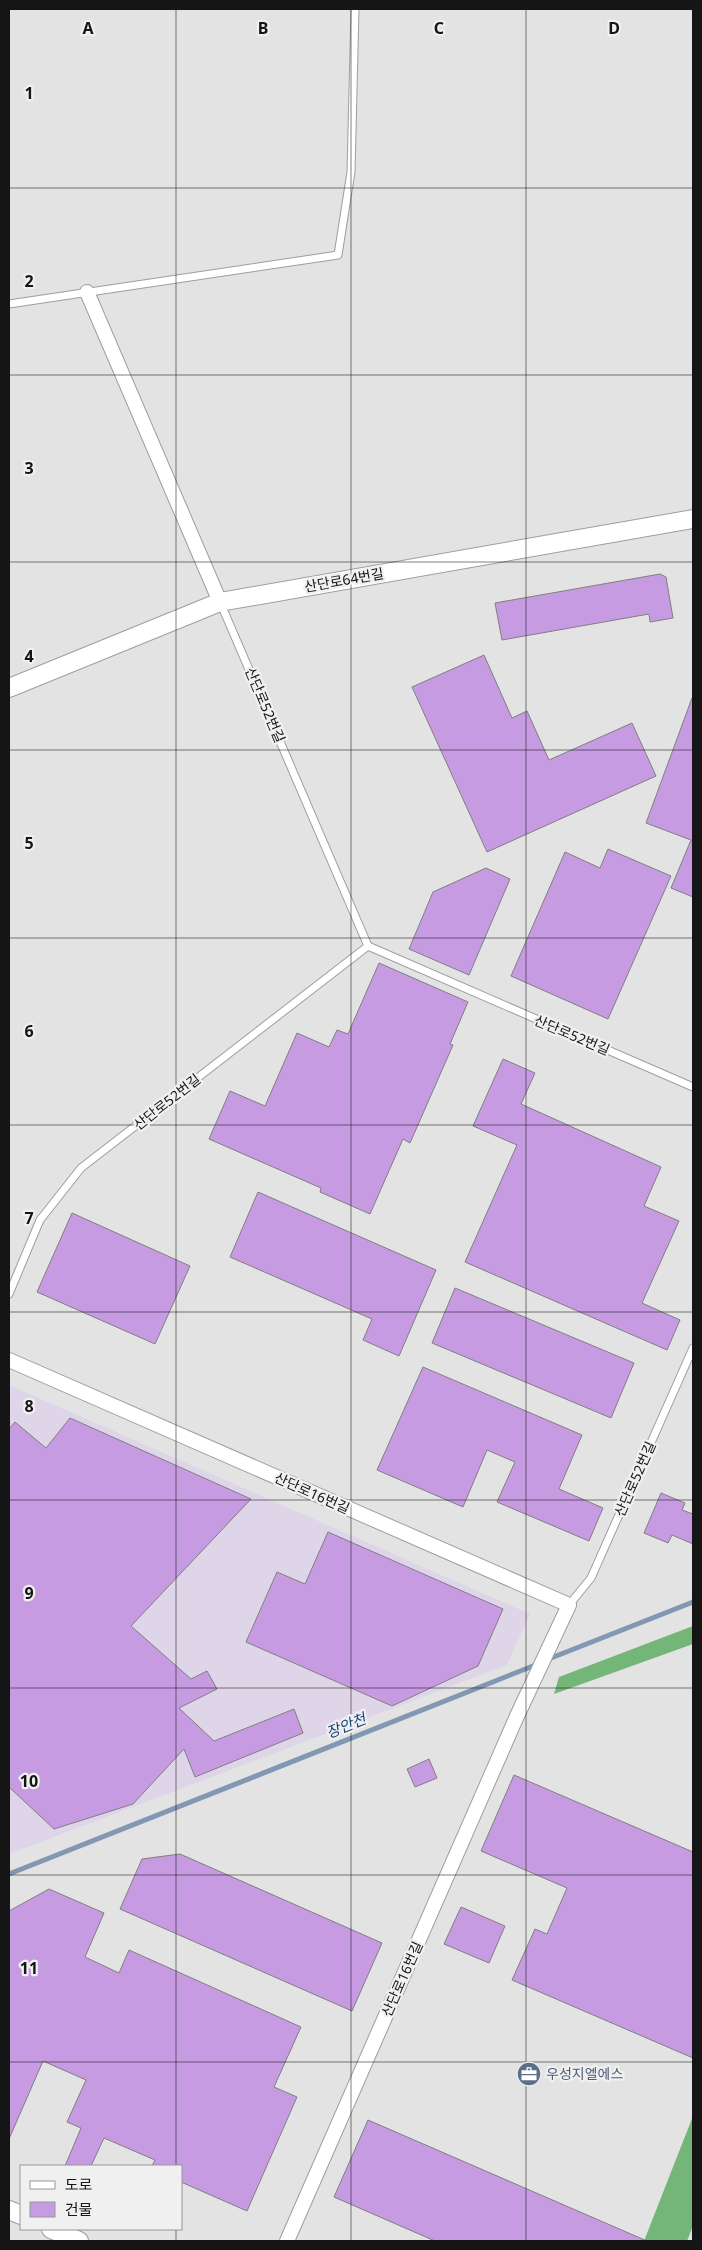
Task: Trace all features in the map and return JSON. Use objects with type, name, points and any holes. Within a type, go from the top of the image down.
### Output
[{"type":"street","points":[[87,292],[220,602]]},
{"type":"street","name":"산단로64번길","points":[[9,688],[220,602],[693,519]]},
{"type":"street","name":"산단로16번길","points":[[9,1360],[569,1605],[517,1716],[287,2241]]},
{"type":"street","points":[[53,2230],[79,2241]]},
{"type":"lane","points":[[9,304],[338,256],[351,172],[355,9]]},
{"type":"lane","name":"산단로52번길","points":[[220,602],[368,946],[693,1087]]},
{"type":"lane","name":"산단로52번길","points":[[9,1294],[40,1220],[81,1168],[368,946]]},
{"type":"lane","name":"산단로52번길","points":[[569,1605],[591,1578],[693,1348]]},
{"type":"shaded area","points":[[9,1385],[530,1614],[507,1665],[9,1854]]},
{"type":"green space","points":[[693,1626],[693,1644],[554,1694],[559,1677]]},
{"type":"green space","points":[[693,2116],[693,2226],[687,2241],[644,2241]]},
{"type":"building","points":[[660,574],[666,577],[673,618],[650,622],[649,614],[502,640],[495,603]]},
{"type":"building","points":[[484,655],[512,718],[527,711],[549,760],[632,723],[656,776],[487,852],[412,687]]},
{"type":"building","points":[[692,698],[693,897],[671,888],[691,840],[646,823]]},
{"type":"building","points":[[608,849],[671,876],[608,1019],[511,976],[565,852],[600,868]]},
{"type":"building","points":[[486,868],[510,879],[469,975],[409,949],[433,892]]},
{"type":"building","points":[[379,963],[468,1002],[450,1044],[453,1045],[410,1143],[403,1139],[370,1214],[320,1192],[321,1188],[209,1139],[230,1091],[265,1106],[297,1033],[329,1047],[337,1030],[348,1034]]},
{"type":"building","points":[[503,1059],[535,1073],[521,1104],[661,1167],[644,1206],[679,1221],[642,1303],[680,1320],[667,1350],[465,1262],[517,1145],[473,1126]]},
{"type":"building","points":[[258,1192],[436,1270],[399,1356],[363,1340],[372,1319],[230,1257]]},
{"type":"building","points":[[72,1213],[190,1266],[155,1344],[37,1292]]},
{"type":"building","points":[[455,1288],[634,1363],[611,1418],[432,1343]]},
{"type":"building","points":[[423,1367],[582,1435],[559,1489],[603,1508],[589,1541],[497,1502],[515,1462],[487,1450],[463,1507],[377,1470]]},
{"type":"building","points":[[70,1418],[251,1499],[131,1626],[191,1679],[207,1671],[217,1689],[179,1708],[214,1741],[294,1709],[303,1733],[195,1777],[184,1749],[133,1804],[54,1829],[9,1787],[9,1429],[15,1422],[46,1448]]},
{"type":"building","points":[[661,1493],[685,1503],[682,1510],[693,1514],[693,1544],[672,1535],[668,1543],[644,1533]]},
{"type":"building","points":[[328,1532],[503,1609],[478,1666],[392,1706],[246,1642],[277,1572],[305,1584]]},
{"type":"building","points":[[429,1759],[437,1778],[415,1787],[407,1769]]},
{"type":"building","points":[[514,1775],[693,1852],[693,2058],[512,1980],[535,1929],[547,1934],[567,1888],[481,1851]]},
{"type":"building","points":[[180,1854],[382,1943],[352,2011],[120,1909],[142,1859]]},
{"type":"building","points":[[49,1889],[104,1913],[85,1957],[119,1973],[129,1950],[301,2027],[274,2087],[297,2097],[247,2211],[182,2182],[182,2165],[152,2165],[155,2160],[104,2138],[91,2165],[65,2165],[81,2128],[67,2122],[86,2080],[43,2061],[9,2139],[9,1911]]},
{"type":"building","points":[[461,1907],[505,1926],[489,1963],[444,1944]]},
{"type":"building","points":[[368,2120],[647,2241],[435,2241],[334,2197]]},
{"type":"waterway","name":"장안천","points":[[546,1660],[693,1602]]},
{"type":"waterway","name":"장안천","points":[[9,1874],[538,1664]]},
{"type":"place","name":"우성지엘에스","points":[[529,2074]]}]
